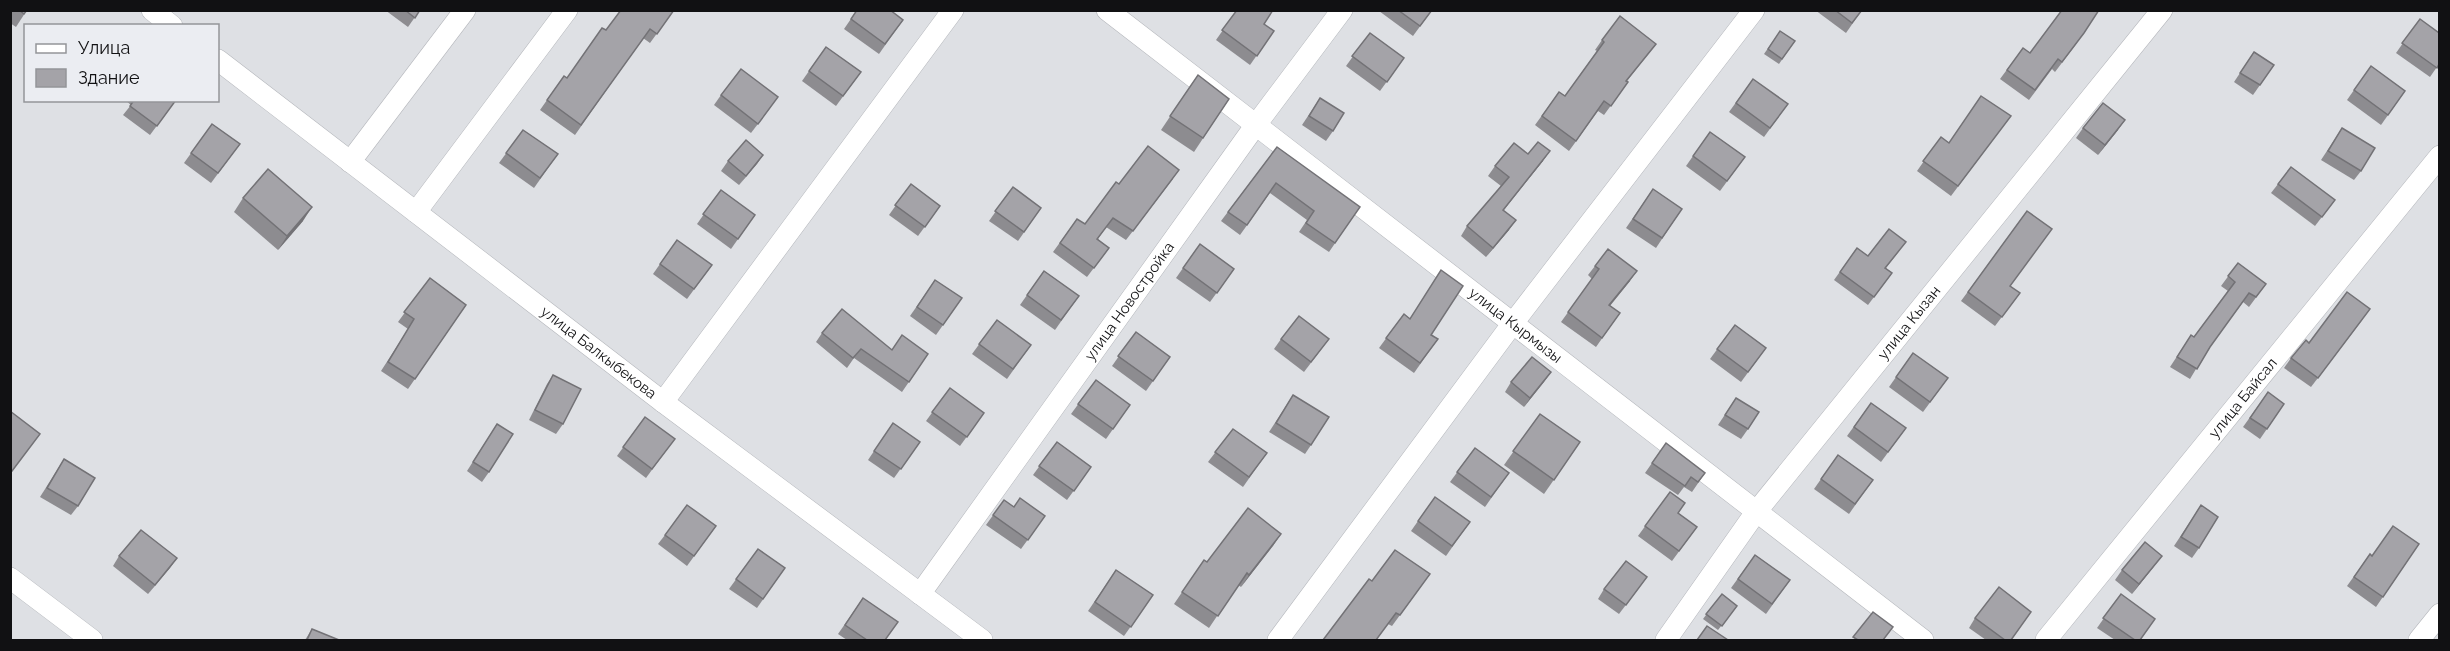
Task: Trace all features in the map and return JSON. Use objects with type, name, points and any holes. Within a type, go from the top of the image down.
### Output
[{"type":"street","points":[[152,10],[170,24]]},
{"type":"street","points":[[350,162],[465,10]]},
{"type":"street","points":[[416,212],[567,10]]},
{"type":"street","points":[[663,402],[953,10]]},
{"type":"street","name":"улица Кырмызы","points":[[1107,10],[1923,640]]},
{"type":"street","name":"улица Новостройка","points":[[920,594],[1255,126],[1342,10]]},
{"type":"street","points":[[1278,640],[1512,323],[1754,10]]},
{"type":"street","name":"улица Кызан","points":[[1666,640],[1756,512],[2162,10]]},
{"type":"street","name":"улица Балкыбекова","points":[[219,61],[663,402],[982,640]]},
{"type":"street","name":"улица Байсал","points":[[2046,640],[2439,156]]},
{"type":"street","points":[[10,578],[92,640]]},
{"type":"street","points":[[2419,640],[2439,614]]},
{"type":"building","points":[[405,10],[420,10],[415,18]]},
{"type":"building","points":[[621,10],[674,10],[657,34],[650,29],[581,125],[547,100],[564,76],[567,78],[602,28],[606,30]]},
{"type":"building","points":[[857,10],[890,10],[903,20],[885,44],[851,19]]},
{"type":"building","points":[[1237,10],[1273,10],[1264,24],[1274,31],[1257,56],[1222,30]]},
{"type":"building","points":[[1398,10],[1432,10],[1420,26]]},
{"type":"building","points":[[1835,10],[1862,10],[1852,23]]},
{"type":"building","points":[[2062,10],[2099,10],[2062,62],[2058,59],[2035,90],[2007,70],[2023,48],[2030,53]]},
{"type":"building","points":[[1620,16],[1656,44],[1626,81],[1628,82],[1611,106],[1604,101],[1576,141],[1542,116],[1559,92],[1565,96]]},
{"type":"building","points":[[2420,19],[2439,33],[2437,68],[2402,43]]},
{"type":"building","points":[[1780,31],[1795,41],[1782,59],[1768,49]]},
{"type":"building","points":[[1370,33],[1404,58],[1387,82],[1352,56]]},
{"type":"building","points":[[826,47],[861,72],[843,96],[809,71]]},
{"type":"building","points":[[2254,52],[2274,65],[2260,85],[2240,73]]},
{"type":"building","points":[[2371,66],[2405,91],[2388,115],[2354,90]]},
{"type":"building","points":[[741,69],[778,97],[758,124],[721,95]]},
{"type":"building","points":[[1198,75],[1229,99],[1203,138],[1170,116]]},
{"type":"building","points":[[1753,79],[1788,104],[1770,128],[1736,103]]},
{"type":"building","points":[[1981,96],[2011,116],[1958,186],[1923,161],[1941,137],[1949,143]]},
{"type":"building","points":[[1320,98],[1344,113],[1333,131],[1309,116]]},
{"type":"building","points":[[133,102],[175,102],[157,126],[130,106]]},
{"type":"building","points":[[2103,103],[2125,120],[2105,145],[2083,128]]},
{"type":"building","points":[[212,124],[240,144],[218,173],[191,153]]},
{"type":"building","points":[[2342,128],[2375,148],[2361,171],[2328,151]]},
{"type":"building","points":[[523,130],[558,154],[540,178],[506,153]]},
{"type":"building","points":[[1710,132],[1745,157],[1727,181],[1693,156]]},
{"type":"building","points":[[746,140],[763,155],[746,176],[728,161]]},
{"type":"building","points":[[1538,142],[1550,151],[1503,210],[1516,220],[1493,248],[1467,226],[1509,177],[1495,166],[1514,143],[1528,154]]},
{"type":"building","points":[[1148,146],[1179,170],[1133,231],[1113,218],[1097,239],[1109,248],[1094,268],[1060,243],[1077,219],[1085,224],[1116,182],[1119,184]]},
{"type":"building","points":[[1277,147],[1360,207],[1335,243],[1306,223],[1314,211],[1276,183],[1247,225],[1228,212]]},
{"type":"building","points":[[2291,167],[2335,200],[2322,217],[2278,184]]},
{"type":"building","points":[[268,169],[312,207],[287,236],[243,198]]},
{"type":"building","points":[[911,184],[940,206],[925,227],[895,205]]},
{"type":"building","points":[[1013,187],[1041,208],[1024,232],[995,211]]},
{"type":"building","points":[[1653,189],[1682,209],[1662,238],[1633,219]]},
{"type":"building","points":[[721,190],[755,215],[738,239],[703,214]]},
{"type":"building","points":[[2027,211],[2052,229],[2010,286],[2020,293],[2002,317],[1968,292]]},
{"type":"building","points":[[1889,229],[1906,242],[1885,268],[1892,273],[1874,297],[1840,272],[1857,248],[1868,256]]},
{"type":"building","points":[[677,240],[712,265],[694,289],[660,264]]},
{"type":"building","points":[[1200,244],[1234,269],[1217,293],[1183,268]]},
{"type":"building","points":[[1608,249],[1637,271],[1609,305],[1620,313],[1602,338],[1568,312],[1599,269],[1595,266]]},
{"type":"building","points":[[2238,263],[2266,284],[2256,297],[2249,293],[2197,369],[2177,357],[2191,335],[2194,337],[2235,282],[2228,276]]},
{"type":"building","points":[[1441,270],[1463,286],[1431,335],[1438,339],[1420,363],[1386,338],[1404,314],[1410,319]]},
{"type":"building","points":[[1044,271],[1079,296],[1061,320],[1027,295]]},
{"type":"building","points":[[430,278],[466,305],[415,379],[388,362],[414,319],[404,312]]},
{"type":"building","points":[[935,280],[962,298],[943,325],[917,307]]},
{"type":"building","points":[[2347,292],[2370,309],[2318,378],[2291,358],[2306,340],[2309,343]]},
{"type":"building","points":[[842,309],[892,350],[902,335],[928,354],[909,382],[861,349],[853,358],[822,333]]},
{"type":"building","points":[[1299,316],[1329,339],[1311,362],[1281,339]]},
{"type":"building","points":[[997,320],[1031,345],[1013,369],[979,344]]},
{"type":"building","points":[[1735,325],[1766,348],[1748,372],[1717,349]]},
{"type":"building","points":[[1136,332],[1170,357],[1153,381],[1118,356]]},
{"type":"building","points":[[1913,353],[1948,378],[1930,402],[1896,377]]},
{"type":"building","points":[[1532,357],[1551,372],[1530,398],[1511,382]]},
{"type":"building","points":[[553,375],[581,389],[563,424],[535,410]]},
{"type":"building","points":[[1096,380],[1130,405],[1113,429],[1078,404]]},
{"type":"building","points":[[950,388],[984,413],[967,437],[932,412]]},
{"type":"building","points":[[2268,392],[2284,404],[2267,429],[2250,418]]},
{"type":"building","points":[[1293,395],[1329,417],[1311,445],[1276,423]]},
{"type":"building","points":[[1736,398],[1759,412],[1748,429],[1725,415]]},
{"type":"building","points":[[1871,403],[1906,428],[1888,452],[1854,427]]},
{"type":"building","points":[[10,411],[40,434],[12,471],[10,470]]},
{"type":"building","points":[[1540,414],[1580,442],[1554,480],[1513,451]]},
{"type":"building","points":[[645,417],[675,439],[652,469],[623,447]]},
{"type":"building","points":[[893,423],[920,442],[901,469],[874,451]]},
{"type":"building","points":[[497,424],[513,434],[489,472],[473,462]]},
{"type":"building","points":[[1233,429],[1267,453],[1249,477],[1215,452]]},
{"type":"building","points":[[1057,442],[1091,467],[1074,491],[1039,466]]},
{"type":"building","points":[[1666,443],[1705,473],[1698,482],[1691,477],[1685,486],[1652,463]]},
{"type":"building","points":[[1475,448],[1509,473],[1491,497],[1457,472]]},
{"type":"building","points":[[1838,455],[1873,480],[1855,504],[1821,479]]},
{"type":"building","points":[[64,459],[95,478],[78,506],[47,488]]},
{"type":"building","points":[[1670,492],[1685,503],[1678,513],[1697,527],[1679,551],[1645,526]]},
{"type":"building","points":[[1435,497],[1470,522],[1452,546],[1418,521]]},
{"type":"building","points":[[1020,498],[1045,516],[1028,540],[993,515],[1004,500],[1014,507]]},
{"type":"building","points":[[687,505],[716,526],[694,556],[665,535]]},
{"type":"building","points":[[2201,505],[2218,517],[2199,548],[2181,537]]},
{"type":"building","points":[[1248,508],[1281,534],[1249,575],[1247,573],[1218,616],[1182,592],[1204,560],[1207,562]]},
{"type":"building","points":[[2393,526],[2419,544],[2383,597],[2354,577]]},
{"type":"building","points":[[141,530],[177,558],[155,585],[119,556]]},
{"type":"building","points":[[2145,542],[2162,556],[2139,584],[2122,570]]},
{"type":"building","points":[[758,549],[785,568],[763,599],[736,579]]},
{"type":"building","points":[[1395,550],[1430,574],[1400,615],[1396,613],[1376,640],[1323,640],[1369,579],[1372,581]]},
{"type":"building","points":[[1755,555],[1790,580],[1772,604],[1738,579]]},
{"type":"building","points":[[1626,561],[1647,577],[1626,605],[1604,589]]},
{"type":"building","points":[[1116,570],[1153,595],[1131,627],[1095,602]]},
{"type":"building","points":[[1999,587],[2031,612],[2011,640],[2005,640],[1975,618]]},
{"type":"building","points":[[1722,594],[1737,606],[1722,626],[1706,614]]},
{"type":"building","points":[[2121,594],[2155,619],[2140,640],[2135,640],[2103,618]]},
{"type":"building","points":[[863,598],[898,622],[885,640],[867,640],[845,625]]},
{"type":"building","points":[[1873,612],[1893,627],[1883,640],[1858,640],[1853,637]]},
{"type":"building","points":[[1707,626],[1728,640],[1697,640]]},
{"type":"building","points":[[312,629],[339,640],[307,640]]}]
